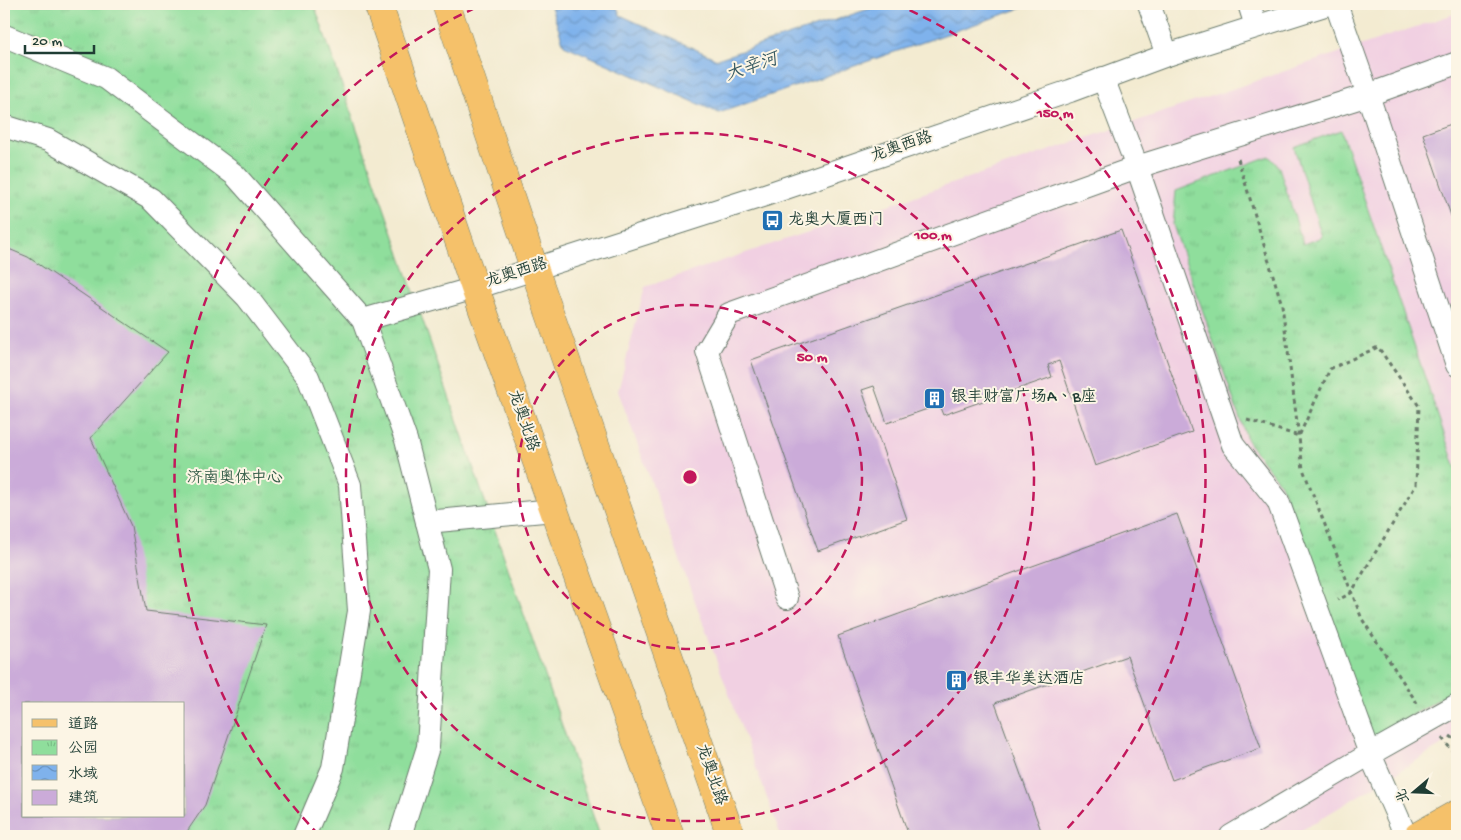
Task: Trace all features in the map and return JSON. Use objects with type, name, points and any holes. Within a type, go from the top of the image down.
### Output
[{"type":"main road","name":"龙奥北路","points":[[378,4],[475,288],[670,836]]},
{"type":"main road","name":"龙奥北路","points":[[446,4],[534,268],[731,836]]},
{"type":"main road","points":[[1418,836],[1457,814]]},
{"type":"street","points":[[1149,4],[1167,55]]},
{"type":"street","points":[[1249,4],[1256,26]]},
{"type":"street","name":"龙奥西路","points":[[363,320],[475,288],[765,195],[1070,91],[1167,55],[1328,4]]},
{"type":"street","points":[[1336,4],[1457,365]]},
{"type":"street","points":[[4,38],[5,36],[106,78],[235,175],[363,320],[406,440],[438,569],[428,747],[400,836]]},
{"type":"street","points":[[787,598],[707,351],[730,314],[1137,167],[1368,95],[1457,63]]},
{"type":"street","points":[[1103,78],[1137,167],[1233,445],[1278,501],[1370,754],[1406,836]]},
{"type":"street","points":[[4,126],[48,140],[151,199],[247,297],[308,377],[350,485],[359,611],[333,768],[304,836]]},
{"type":"street","points":[[426,522],[554,510]]},
{"type":"street","points":[[1231,836],[1457,705]]},
{"type":"path","points":[[1232,137],[1282,305],[1303,469],[1362,619],[1428,721],[1457,757]]},
{"type":"path","points":[[1299,436],[1330,369],[1378,348],[1419,406],[1416,485],[1351,593],[1318,611]]},
{"type":"path","points":[[1222,412],[1299,436]]},
{"type":"shaded area","points":[[1457,13],[1457,736],[1292,836],[781,836],[618,391],[645,287]]},
{"type":"green space","name":"济南奥体中心","points":[[4,4],[314,4],[600,836],[4,836]]},
{"type":"green space","points":[[1341,130],[1457,472],[1457,688],[1388,730],[1369,737],[1282,486],[1248,442],[1173,225],[1176,191],[1269,156],[1279,167],[1303,244],[1322,237],[1294,147]]},
{"type":"water","name":"大辛河","points":[[550,4],[616,4],[620,15],[717,59],[884,4],[1033,4],[719,113],[564,45]]},
{"type":"building","points":[[1457,122],[1457,233],[1423,134]]},
{"type":"building","name":"银丰财富广场A、B座","points":[[1121,230],[1192,432],[1095,466],[1059,361],[1048,365],[1052,377],[943,415],[939,405],[887,423],[874,386],[862,390],[907,519],[818,551],[751,360]]},
{"type":"building","points":[[4,247],[28,257],[168,352],[91,438],[131,526],[146,611],[266,625],[205,805],[184,836],[4,836]]},
{"type":"building","name":"银丰华美达酒店","points":[[1177,514],[1261,748],[1172,780],[1127,656],[995,703],[1043,836],[909,836],[838,636]]},
{"type":"place","name":"龙奥大厦西门","points":[[772,221]]},
{"type":"place","name":"银丰财富广场A、B座","points":[[935,398]]},
{"type":"place","name":"银丰华美达酒店","points":[[957,680]]}]
